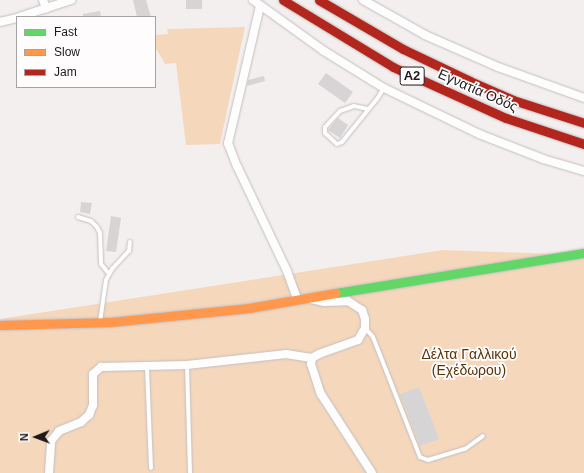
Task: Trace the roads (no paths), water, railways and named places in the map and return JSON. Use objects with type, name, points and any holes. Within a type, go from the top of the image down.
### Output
[{"type":"main road","name":"Εγνατία Οδός","points":[[283,0],[393,67],[506,118],[584,144]]},
{"type":"main road","name":"Εγνατία Οδός","points":[[319,0],[403,49],[463,78],[513,100],[584,123]]},
{"type":"main road","points":[[0,325],[100,322],[249,308],[493,266],[584,253]]},
{"type":"street","points":[[20,16],[44,4],[71,0]]},
{"type":"street","points":[[253,0],[324,51],[384,88],[478,134],[543,159],[584,171]]},
{"type":"street","points":[[363,0],[425,35],[498,67],[584,98]]},
{"type":"street","points":[[260,6],[228,142],[237,166],[287,271],[297,299]]},
{"type":"street","points":[[0,22],[16,18]]},
{"type":"street","points":[[49,473],[49,447],[54,436],[64,428],[81,422],[89,415],[93,405],[92,380],[96,370],[107,366],[147,368],[286,354],[312,358],[351,345],[358,340],[365,328],[362,310],[355,304],[307,298]]},
{"type":"street","points":[[312,358],[313,376],[321,394],[372,473]]},
{"type":"lane","points":[[368,109],[354,106],[340,111],[325,127],[325,133],[340,144],[368,109],[384,88]]},
{"type":"lane","points":[[78,217],[91,221],[97,227],[100,233],[101,264],[109,274]]},
{"type":"lane","points":[[100,322],[109,274],[129,251],[130,242]]},
{"type":"lane","points":[[365,328],[373,337],[420,457],[428,460],[465,449],[483,436]]},
{"type":"lane","points":[[187,365],[190,473]]},
{"type":"lane","points":[[147,368],[151,468]]},
{"type":"park label","name":"Δέλτα Γαλλικού (Εχέδωρου)","points":[[469,362]]}]
